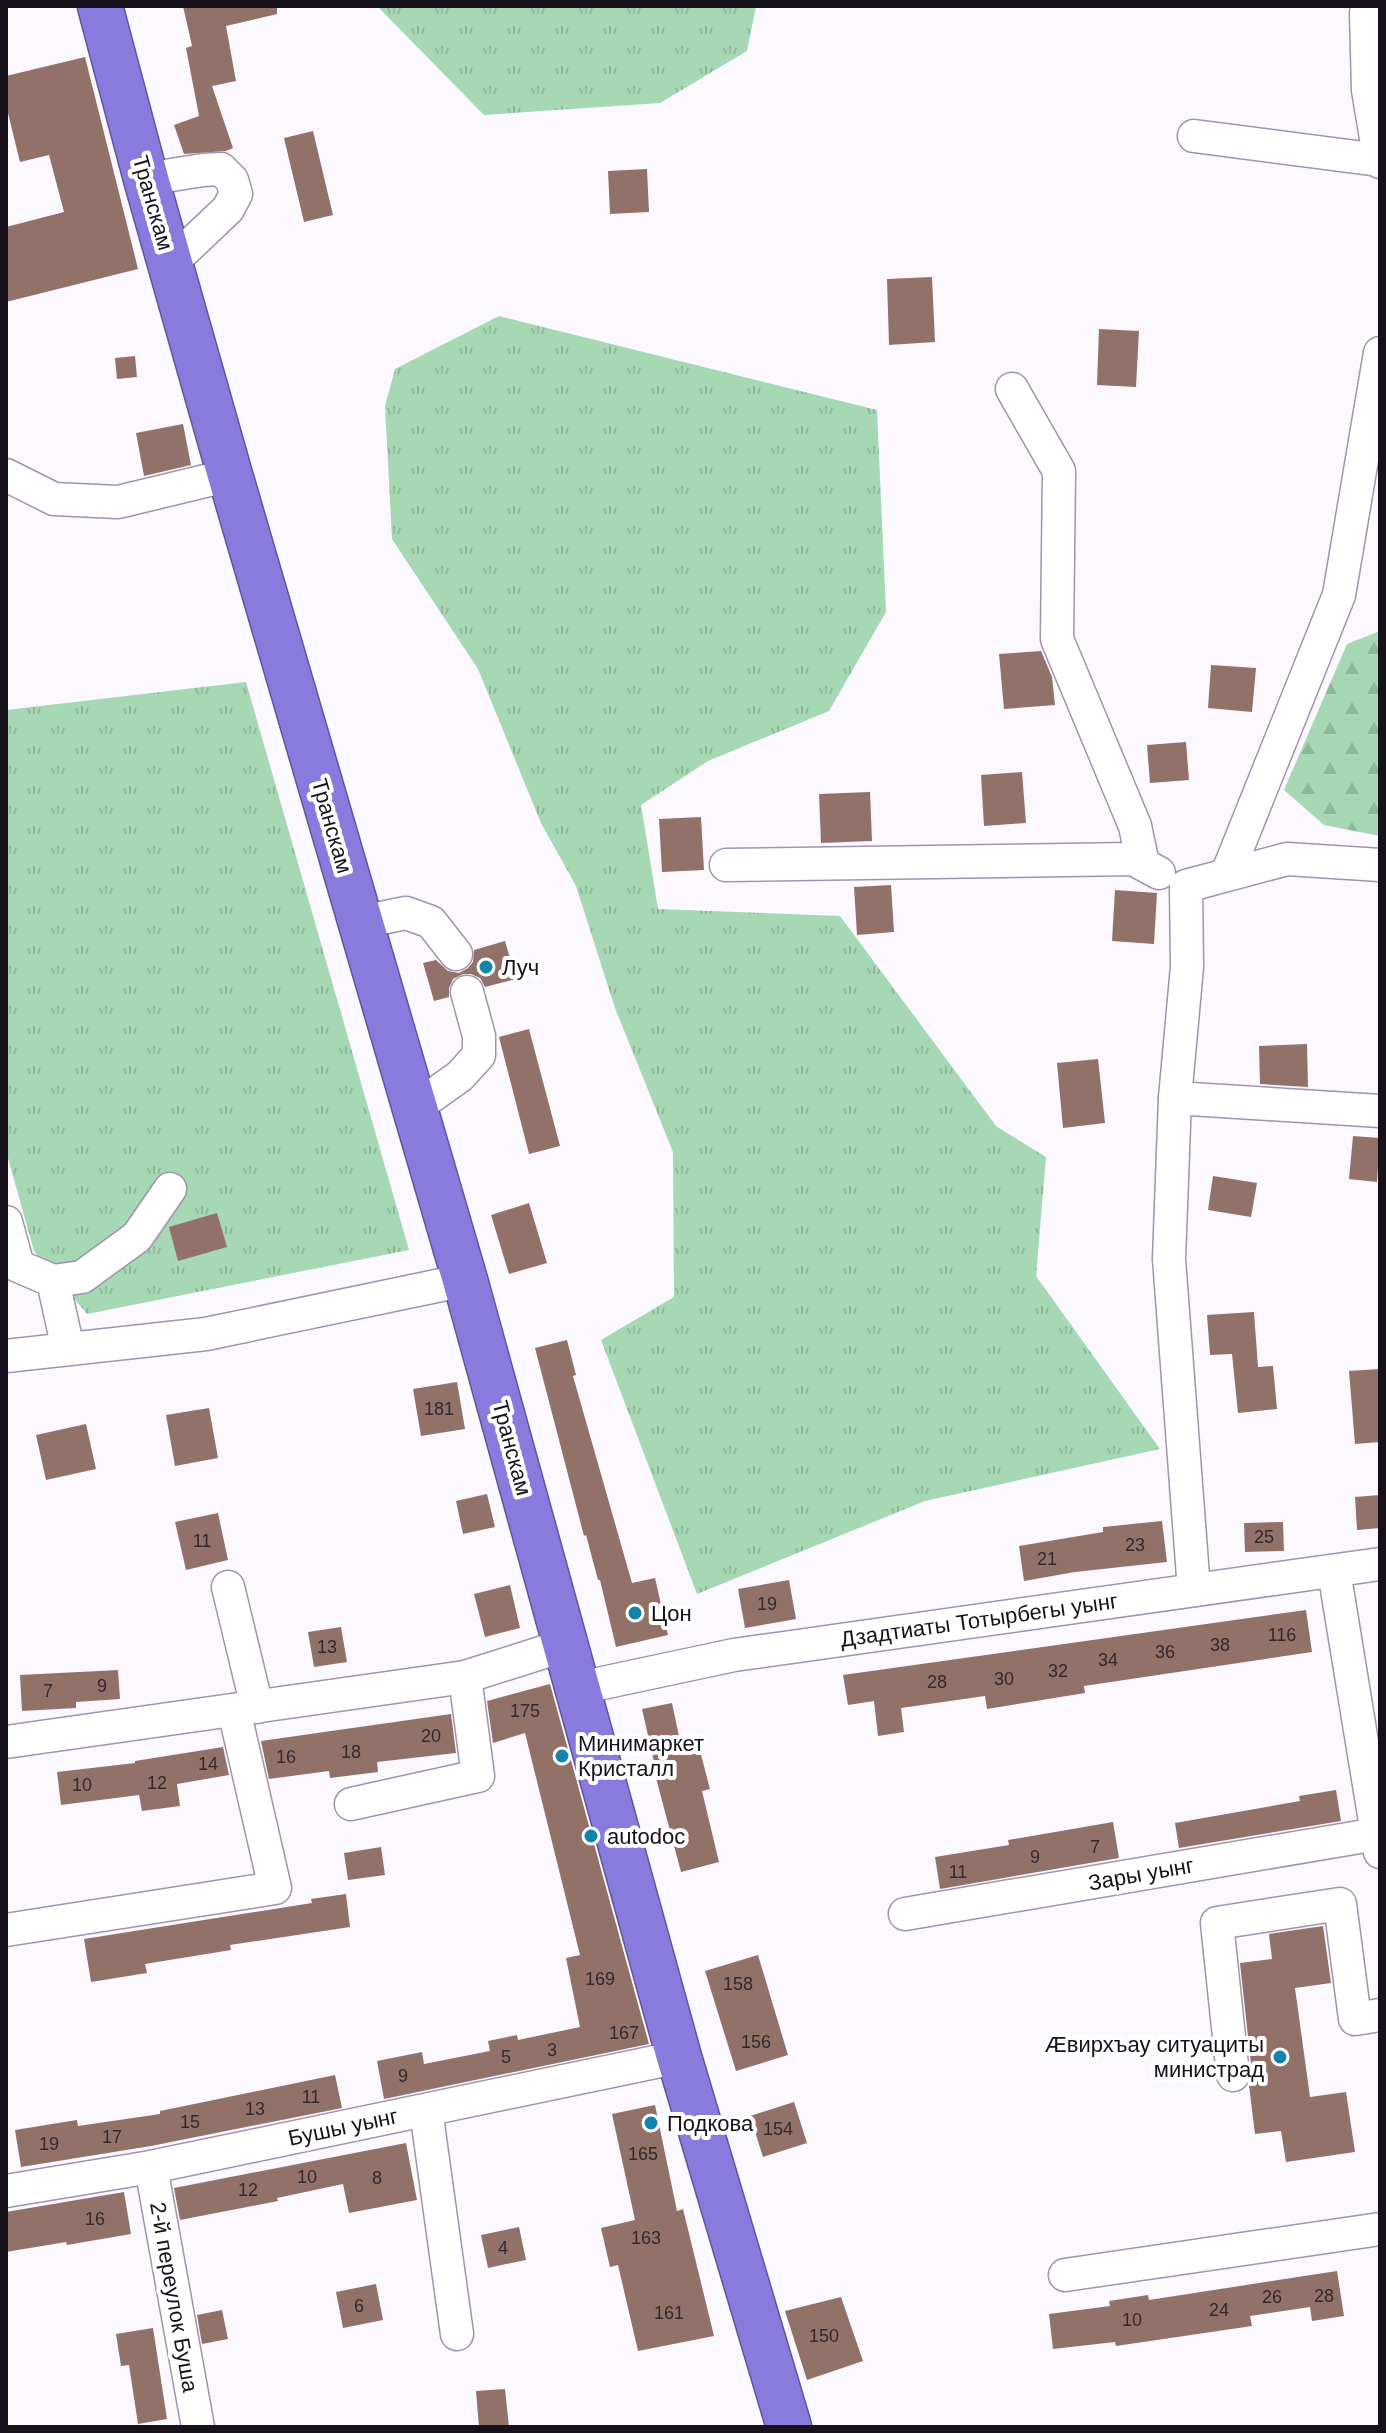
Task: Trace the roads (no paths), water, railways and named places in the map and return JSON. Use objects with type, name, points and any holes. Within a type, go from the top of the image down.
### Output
[{"type":"highway","name":"Транскам","points":[[100,6],[230,475],[465,1280],[679,2057],[789,2427]]},
{"type":"street","points":[[1194,136],[1379,161],[1368,90],[1366,13]]},
{"type":"street","points":[[146,179],[221,169],[232,180],[236,194],[228,209],[170,264]]},
{"type":"street","points":[[1227,874],[1339,595],[1380,353]]},
{"type":"street","points":[[1012,389],[1059,471],[1057,639],[1135,826],[1143,864]]},
{"type":"street","points":[[6,475],[54,499],[118,502],[230,475]]},
{"type":"street","points":[[726,865],[1133,859],[1186,886],[1287,859],[1380,865]]},
{"type":"street","points":[[1186,886],[1187,967],[1175,1098],[1169,1259],[1194,1590]]},
{"type":"street","points":[[361,922],[406,913],[431,922],[456,954]]},
{"type":"street","points":[[415,1108],[460,1076],[479,1055],[479,1036],[467,992]]},
{"type":"street","points":[[1175,1098],[1380,1111]]},
{"type":"street","points":[[6,1222],[18,1266],[53,1281],[82,1277],[137,1237],[170,1189]]},
{"type":"street","points":[[6,1356],[206,1334],[465,1280]]},
{"type":"street","points":[[53,1281],[68,1349]]},
{"type":"street","name":"Дзадтиаты Тотырбегы уынг","points":[[579,1688],[734,1655],[1380,1564]]},
{"type":"street","points":[[1334,1571],[1378,1843]]},
{"type":"street","points":[[6,1930],[275,1888],[228,1587]]},
{"type":"street","points":[[6,1742],[465,1677],[566,1645]]},
{"type":"street","points":[[351,1804],[478,1776],[465,1677]]},
{"type":"street","name":"Зары уынг","points":[[905,1914],[1378,1843]]},
{"type":"street","points":[[1233,2075],[1217,1923],[1340,1904],[1355,2019],[1380,2015]]},
{"type":"street","name":"Бушы уынг","points":[[6,2191],[151,2167],[679,2057]]},
{"type":"street","points":[[426,2110],[457,2334]]},
{"type":"street","name":"2-й переулок Буша","points":[[151,2167],[198,2427]]},
{"type":"street","points":[[1065,2275],[1380,2229]]},
{"type":"place","name":"Луч","points":[[486,967]]},
{"type":"place","name":"Цон","points":[[635,1613]]},
{"type":"place","name":"Минимаркет Кристалл","points":[[562,1756]]},
{"type":"place","name":"autodoc","points":[[591,1836]]},
{"type":"place","name":"Æвирхъау ситуациты министрад","points":[[1280,2057]]},
{"type":"place","name":"Подкова","points":[[651,2123]]}]
